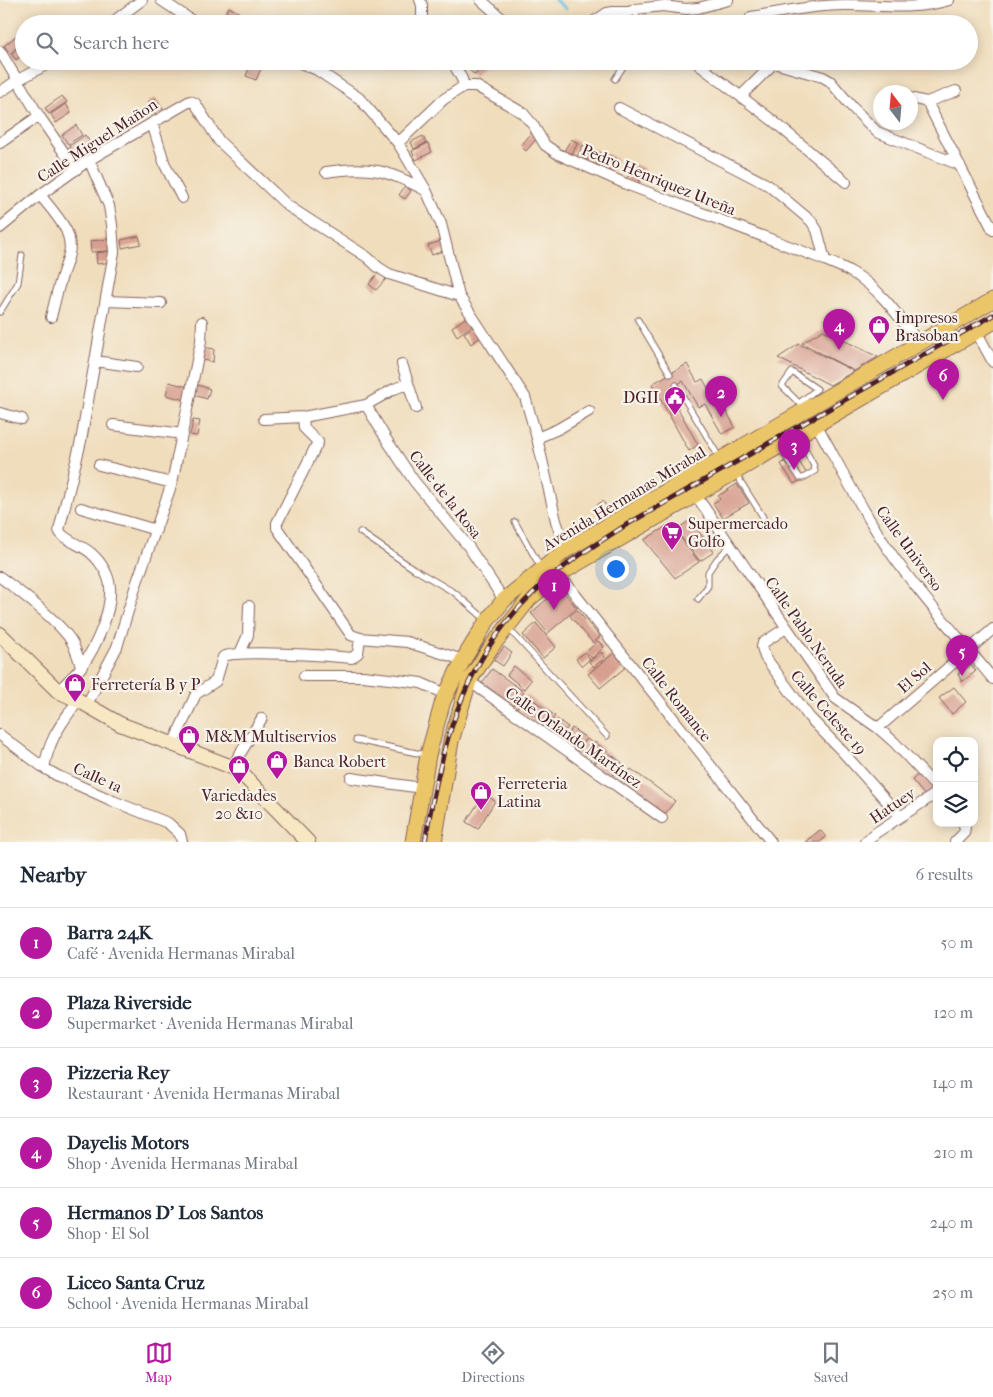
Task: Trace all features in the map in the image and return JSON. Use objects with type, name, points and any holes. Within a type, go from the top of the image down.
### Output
[{"type":"main road","name":"Avenida Hermanas Mirabal","points":[[413,842],[428,756],[446,694],[463,660],[487,621],[504,600],[541,568],[566,550],[721,460],[807,403],[993,300]]},
{"type":"main road","name":"Avenida Hermanas Mirabal","points":[[434,842],[451,740],[469,681],[506,626],[528,600],[559,574],[993,322]]},
{"type":"street","points":[[122,15],[142,0]]},
{"type":"street","points":[[161,0],[184,15]]},
{"type":"street","points":[[420,0],[422,15]]},
{"type":"street","points":[[481,0],[498,15]]},
{"type":"street","points":[[604,15],[607,13],[629,12],[636,4],[650,8],[663,6],[686,9],[698,8],[728,0]]},
{"type":"street","points":[[764,15],[823,6],[847,5],[909,8],[949,0]]},
{"type":"street","points":[[0,51],[39,116],[76,170]]},
{"type":"street","points":[[0,92],[36,70]]},
{"type":"street","points":[[317,70],[359,98],[398,143],[426,190],[441,224],[458,296],[525,396],[537,438],[556,521],[566,550]]},
{"type":"street","points":[[398,143],[444,99],[464,86],[457,70]]},
{"type":"street","points":[[706,70],[741,96],[846,182]]},
{"type":"street","points":[[741,96],[767,70]]},
{"type":"street","points":[[801,70],[830,81],[877,132],[960,165]]},
{"type":"street","name":"Pedro Henriquez Ureña","points":[[464,86],[476,86],[523,113],[545,145],[558,154],[626,184],[825,260],[850,272],[860,278],[893,309],[918,343]]},
{"type":"street","points":[[918,100],[927,102],[956,91]]},
{"type":"street","name":"Calle Miguel Mañon","points":[[0,228],[40,195],[89,160],[190,101],[195,103],[219,141],[288,206],[367,257],[389,274],[458,296]]},
{"type":"street","points":[[927,102],[993,230]]},
{"type":"street","points":[[619,108],[768,185],[811,221],[817,230],[825,260]]},
{"type":"street","points":[[0,143],[39,116]]},
{"type":"street","points":[[152,123],[165,164],[182,198]]},
{"type":"street","points":[[58,692],[93,649],[102,627],[109,600],[110,586],[107,574],[92,553],[78,543],[64,538],[59,530],[81,440],[114,252],[109,206],[89,160]]},
{"type":"street","points":[[326,172],[347,168],[370,168],[400,176],[426,190]]},
{"type":"street","points":[[40,195],[61,222],[67,232],[70,244],[70,256],[61,277],[51,317]]},
{"type":"street","points":[[106,301],[161,302]]},
{"type":"street","points":[[44,768],[53,736],[82,703],[117,647],[136,585],[172,483],[201,341],[202,322]]},
{"type":"street","points":[[976,331],[993,362]]},
{"type":"street","points":[[95,361],[138,366]]},
{"type":"street","points":[[402,364],[416,408]]},
{"type":"street","points":[[264,419],[303,417],[366,405],[407,384]]},
{"type":"street","name":"Calle de la Rosa","points":[[366,405],[414,481],[468,546],[504,600]]},
{"type":"street","points":[[537,438],[558,429],[588,411]]},
{"type":"street","points":[[0,413],[22,419]]},
{"type":"street","points":[[303,417],[304,428],[318,442],[276,527],[349,633],[360,638],[406,642],[463,660]]},
{"type":"street","name":"Calle Universo","points":[[816,424],[887,547],[993,679]]},
{"type":"street","points":[[113,425],[183,434]]},
{"type":"street","points":[[99,466],[172,483]]},
{"type":"street","name":"Calle Pablo Neruda","points":[[696,494],[835,698],[878,728],[894,742],[933,784]]},
{"type":"street","points":[[81,508],[156,530]]},
{"type":"street","name":"Calle Romance","points":[[559,574],[771,842]]},
{"type":"street","points":[[0,577],[48,616],[63,631],[72,642],[81,666]]},
{"type":"street","points":[[240,653],[248,634],[249,606]]},
{"type":"street","name":"Calle Celeste 19","points":[[786,628],[763,643],[762,647],[765,657],[809,717],[900,816]]},
{"type":"street","name":"El Sol","points":[[878,728],[993,629]]},
{"type":"street","points":[[0,634],[58,692],[120,724],[232,768],[246,778],[308,842]]},
{"type":"street","points":[[173,744],[196,694],[216,681],[223,658],[226,655],[240,653],[324,655],[352,658],[358,654],[360,638]]},
{"type":"street","points":[[304,676],[363,676],[421,683],[446,694]]},
{"type":"street","name":"Calle Orlando Martínez","points":[[469,681],[662,818]]},
{"type":"street","points":[[232,768],[262,718]]},
{"type":"street","name":"Calle 1a","points":[[0,735],[44,768],[113,801],[168,823],[180,834],[182,842]]},
{"type":"street","points":[[351,778],[422,788]]},
{"type":"street","name":"Hatuey","points":[[865,842],[900,816],[933,795]]},
{"type":"street","points":[[954,842],[964,833],[965,827]]},
{"type":"lane","points":[[614,79],[620,70]]},
{"type":"lane","points":[[0,312],[18,283],[22,255]]},
{"type":"lane","points":[[638,320],[670,374]]},
{"type":"lane","points":[[792,372],[817,389],[807,403],[799,402],[782,386],[792,372]]},
{"type":"lane","points":[[676,385],[721,460]]},
{"type":"lane","points":[[778,446],[798,476],[803,478],[815,471],[797,435]]},
{"type":"lane","points":[[735,471],[763,517]]},
{"type":"lane","points":[[515,522],[541,568]]},
{"type":"lane","points":[[360,532],[414,569],[454,593],[487,621]]},
{"type":"lane","points":[[698,599],[708,586],[708,572],[717,559],[730,546]]},
{"type":"lane","points":[[506,626],[607,736]]},
{"type":"lane","points":[[356,740],[428,756]]},
{"type":"building","points":[[229,7],[243,15],[224,15]]},
{"type":"building","points":[[15,37],[15,49],[10,53],[4,46]]},
{"type":"building","points":[[15,51],[15,59],[11,54]]},
{"type":"building","points":[[248,70],[260,70],[256,80],[246,76]]},
{"type":"building","points":[[469,70],[480,70],[475,75]]},
{"type":"building","points":[[62,96],[67,102],[49,114],[45,108]]},
{"type":"building","points":[[155,98],[164,111],[157,116],[148,102]]},
{"type":"building","points":[[66,104],[71,113],[56,123],[51,114]]},
{"type":"building","points":[[76,125],[82,135],[68,144],[62,135]]},
{"type":"building","points":[[532,132],[538,137],[526,151],[521,146]]},
{"type":"building","points":[[85,135],[91,144],[75,155],[69,146]]},
{"type":"building","points":[[423,136],[426,143],[414,149],[411,142]]},
{"type":"building","points":[[571,139],[578,143],[570,157],[563,153]]},
{"type":"building","points":[[428,143],[432,152],[416,160],[412,151]]},
{"type":"building","points":[[583,145],[591,149],[582,164],[575,160]]},
{"type":"building","points":[[592,149],[603,154],[595,169],[585,164]]},
{"type":"building","points":[[606,154],[617,159],[609,174],[599,169]]},
{"type":"building","points":[[634,164],[645,169],[637,186],[626,181]]},
{"type":"building","points":[[405,186],[411,191],[405,199],[399,195]]},
{"type":"building","points":[[139,236],[141,244],[122,248],[121,240]]},
{"type":"building","points":[[111,239],[112,251],[91,252],[90,241]]},
{"type":"building","points":[[442,241],[445,250],[432,255],[428,245]]},
{"type":"building","points":[[110,251],[111,262],[97,264],[96,253]]},
{"type":"building","points":[[379,272],[386,279],[376,290],[369,284]]},
{"type":"building","points":[[467,317],[473,325],[457,336],[452,327]]},
{"type":"building","points":[[475,326],[482,336],[471,344],[464,333]]},
{"type":"building","points":[[823,330],[878,357],[854,371],[802,343]]},
{"type":"building","points":[[799,344],[854,371],[830,385],[778,358]]},
{"type":"building","points":[[203,347],[214,349],[213,362],[202,360]]},
{"type":"building","points":[[687,364],[697,382],[703,379],[714,400],[719,398],[735,427],[722,434],[705,404],[698,407],[683,381],[668,390],[698,445],[689,451],[652,384]]},
{"type":"building","points":[[169,382],[188,387],[185,400],[166,395]]},
{"type":"building","points":[[198,385],[210,389],[207,399],[194,395]]},
{"type":"building","points":[[193,420],[200,421],[197,436],[190,435]]},
{"type":"building","points":[[795,455],[808,476],[794,484],[781,464]]},
{"type":"building","points":[[737,484],[749,503],[723,518],[713,503],[720,499],[718,496]]},
{"type":"building","points":[[603,501],[608,510],[602,513],[597,505]]},
{"type":"building","points":[[690,520],[714,552],[700,561],[676,530]]},
{"type":"building","name":"Supermercado Golfo","points":[[670,524],[699,562],[675,578],[644,540]]},
{"type":"building","points":[[560,588],[577,608],[548,633],[531,613]]},
{"type":"building","points":[[577,610],[600,637],[593,643],[570,616]]},
{"type":"building","points":[[536,623],[556,647],[543,658],[523,635]]},
{"type":"building","points":[[598,641],[604,647],[592,658],[586,652]]},
{"type":"building","points":[[504,647],[512,653],[503,666],[494,660]]},
{"type":"building","points":[[585,652],[590,659],[582,666],[576,659]]},
{"type":"building","points":[[601,652],[605,657],[594,667],[589,662]]},
{"type":"building","points":[[615,652],[627,666],[600,688],[588,674]]},
{"type":"building","points":[[971,665],[976,671],[962,682],[958,674]]},
{"type":"building","points":[[514,666],[531,680],[524,689],[507,675]]},
{"type":"building","points":[[492,669],[524,692],[513,706],[482,683]]},
{"type":"building","points":[[954,687],[966,702],[952,714],[939,698]]},
{"type":"building","points":[[527,695],[555,716],[545,730],[517,708]]},
{"type":"building","points":[[557,719],[568,727],[559,739],[548,731]]},
{"type":"building","points":[[572,728],[586,738],[577,750],[563,740]]},
{"type":"building","points":[[587,739],[592,743],[585,753],[580,750]]},
{"type":"building","points":[[595,742],[604,749],[593,764],[584,757]]},
{"type":"building","points":[[605,750],[622,763],[611,778],[594,765]]},
{"type":"building","points":[[631,769],[675,801],[664,815],[620,784]]},
{"type":"building","points":[[921,772],[933,786],[933,792],[926,797],[912,780]]},
{"type":"building","name":"Ferreteria Latina","points":[[484,794],[495,801],[478,829],[466,822]]},
{"type":"building","points":[[820,830],[826,837],[820,842],[805,842]]},
{"type":"waterway","points":[[555,0],[566,9]]},
{"type":"railway","points":[[425,842],[438,774],[447,741],[471,678],[487,649],[507,621],[531,595],[577,557],[626,525],[993,315]]},
{"type":"place","name":"Impresos Brasoban","points":[[879,345]]},
{"type":"place","name":"Dayelis Motors","points":[[839,350]]},
{"type":"place","name":"Liceo Santa Cruz","points":[[943,400]]},
{"type":"place","name":"DGII","points":[[675,416]]},
{"type":"place","name":"Plaza Riverside","points":[[721,417]]},
{"type":"place","name":"Pizzeria Rey","points":[[794,470]]},
{"type":"place","name":"Supermercado Golfo","points":[[672,551]]},
{"type":"place","name":"Barra 24K","points":[[554,610]]},
{"type":"place","name":"Hermanos D' Los Santos","points":[[962,676]]},
{"type":"place","name":"Ferretería B y P","points":[[75,703]]},
{"type":"place","name":"M&M Multiservios","points":[[189,755]]},
{"type":"place","name":"Banca Robert","points":[[277,780]]},
{"type":"place","name":"Variedades 20 &10","points":[[239,785]]},
{"type":"place","name":"Ferreteria Latina","points":[[481,811]]}]
